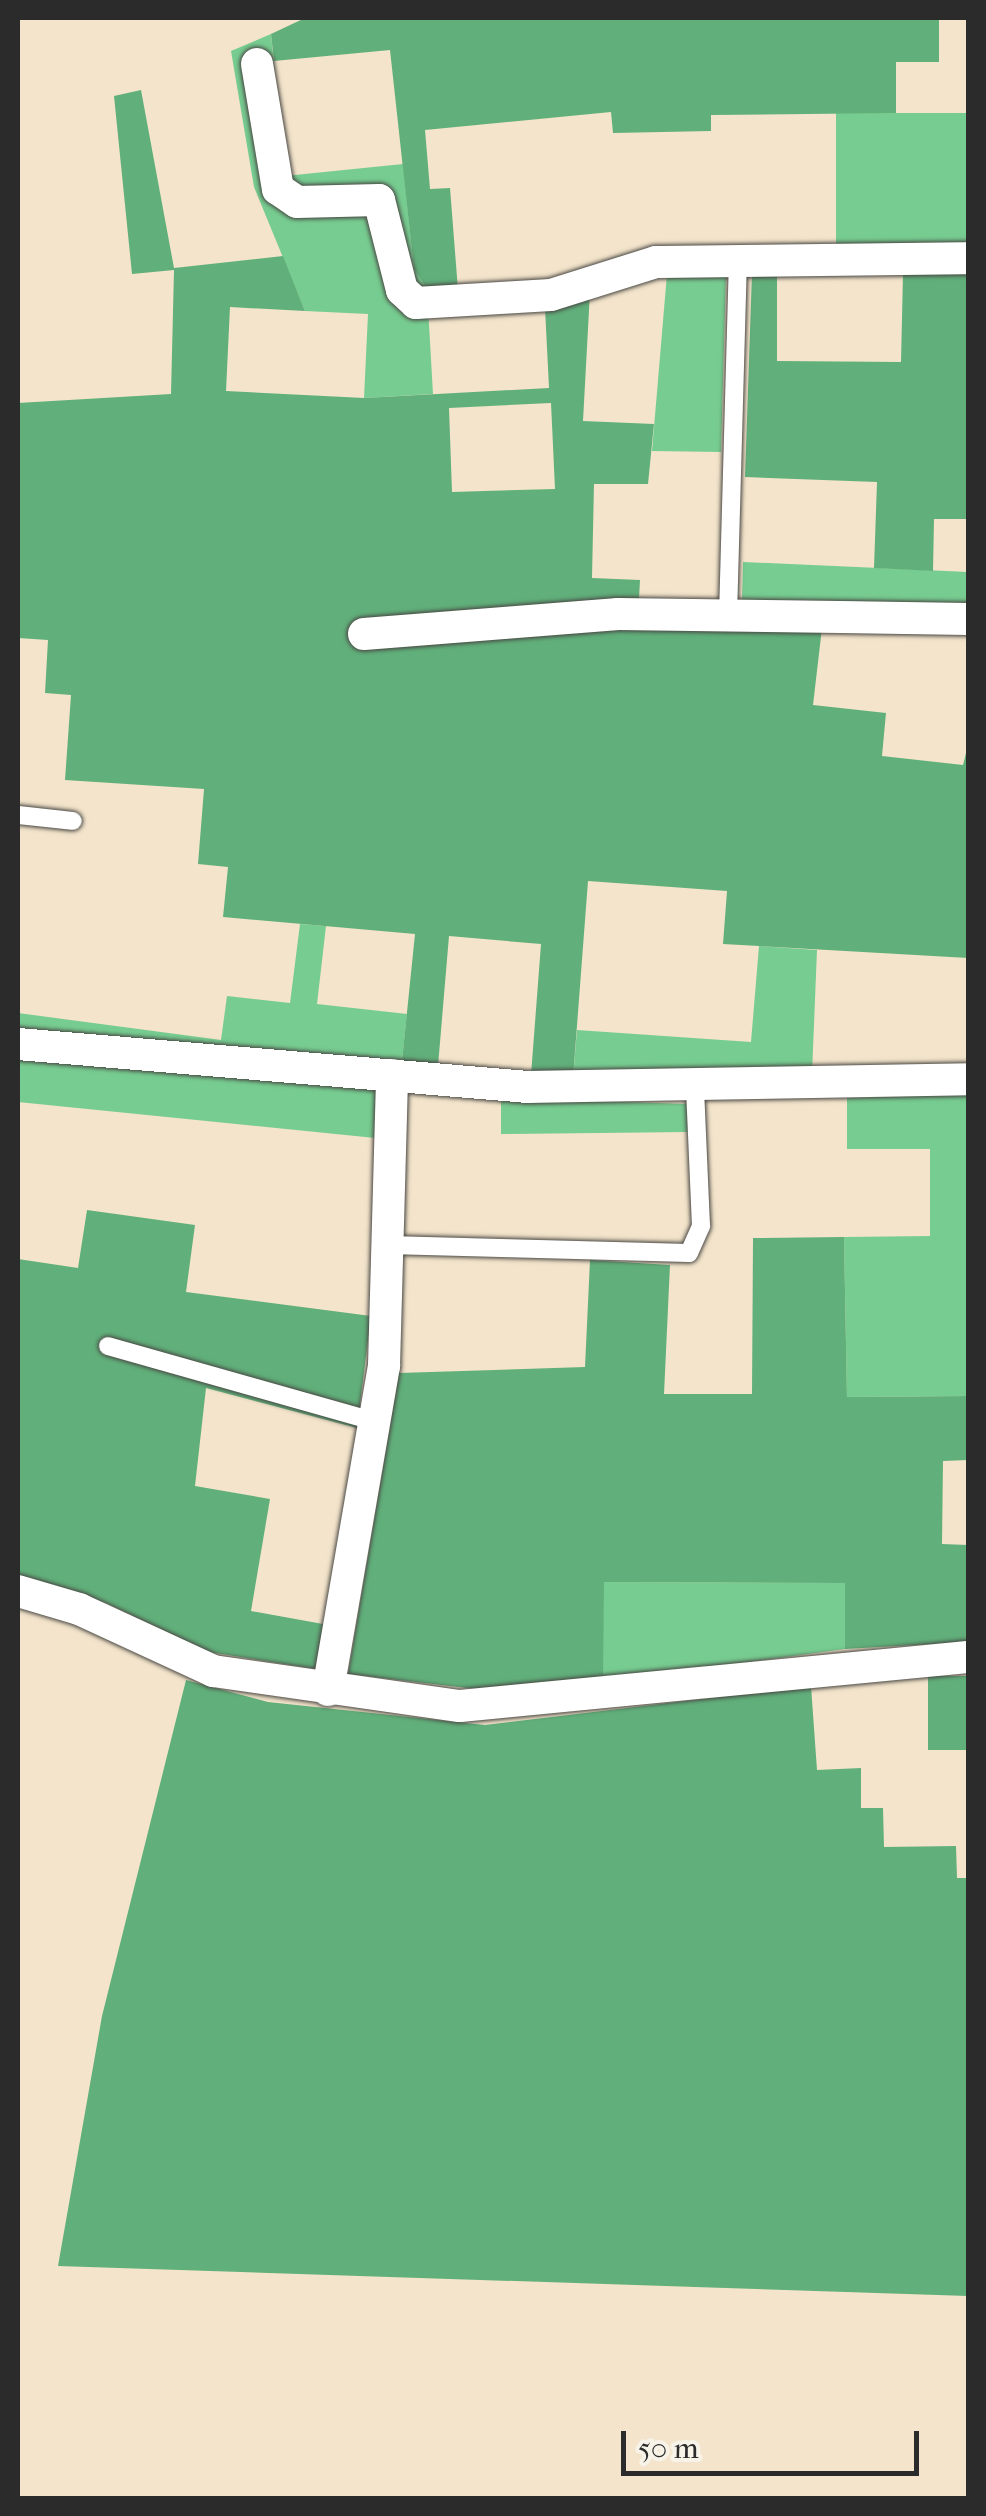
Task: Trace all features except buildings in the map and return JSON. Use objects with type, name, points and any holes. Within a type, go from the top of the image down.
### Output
[{"type":"street","points":[[257,64],[278,189],[297,202],[379,200],[402,290],[416,303],[551,295],[632,265],[968,258]]},
{"type":"street","points":[[364,634],[544,617],[968,619]]},
{"type":"street","points":[[18,1044],[392,1075],[695,1090],[968,1079]]},
{"type":"street","points":[[328,1690],[376,1422],[388,1245],[392,1075]]},
{"type":"street","points":[[18,1591],[79,1608],[213,1671],[328,1690],[492,1707],[968,1658]]},
{"type":"lane","points":[[728,616],[738,260]]},
{"type":"lane","points":[[18,816],[73,820]]},
{"type":"lane","points":[[388,1245],[689,1253],[702,1226],[695,1090]]},
{"type":"lane","points":[[108,1346],[376,1422]]},
{"type":"green space","points":[[305,18],[939,18],[939,62],[896,62],[896,113],[711,115],[711,131],[613,133],[611,112],[425,130],[430,189],[450,188],[458,290],[427,289],[414,269],[390,50],[274,61],[271,34]]},
{"type":"green space","points":[[271,34],[285,176],[403,164],[414,269],[427,289],[433,394],[364,398],[368,314],[305,311],[254,187],[231,51]]},
{"type":"green space","points":[[141,90],[174,268],[283,256],[305,311],[230,307],[226,391],[364,398],[549,388],[545,308],[590,292],[583,421],[654,424],[648,484],[594,484],[592,578],[640,580],[639,599],[822,628],[813,705],[886,713],[882,756],[963,765],[968,745],[968,958],[723,944],[727,891],[588,881],[573,1078],[531,1075],[541,944],[449,936],[438,1066],[402,1061],[415,934],[223,917],[228,867],[198,864],[204,789],[65,780],[71,695],[45,693],[48,640],[18,638],[18,403],[171,394],[174,270],[132,274],[114,96]],"holes":[[[551,403],[555,489],[452,492],[449,408]]]},
{"type":"green space","points":[[836,113],[968,113],[968,246],[836,246]]},
{"type":"green space","points":[[752,273],[777,273],[777,361],[901,362],[903,273],[968,273],[968,519],[934,519],[933,571],[874,568],[877,482],[745,477]]},
{"type":"green space","points":[[667,274],[726,274],[721,452],[652,451]]},
{"type":"green space","points":[[743,562],[968,572],[968,603],[742,600]]},
{"type":"green space","points":[[300,924],[326,926],[317,1004],[407,1014],[402,1061],[18,1029],[18,1013],[221,1040],[227,996],[290,1003]]},
{"type":"green space","points":[[759,946],[817,950],[812,1074],[573,1078],[577,1030],[751,1042]]},
{"type":"green space","points":[[18,1057],[377,1086],[375,1138],[18,1102]]},
{"type":"green space","points":[[968,1094],[968,1396],[847,1397],[844,1237],[930,1236],[930,1149],[847,1149],[847,1098]]},
{"type":"green space","points":[[501,1098],[688,1104],[688,1132],[501,1134]]},
{"type":"green space","points":[[87,1210],[195,1225],[186,1292],[371,1316],[357,1428],[206,1388],[195,1486],[270,1499],[251,1611],[323,1624],[316,1669],[209,1652],[106,1603],[18,1578],[18,1259],[78,1268]]},
{"type":"green space","points":[[844,1237],[847,1397],[968,1396],[968,1460],[943,1461],[942,1544],[968,1545],[968,1642],[845,1649],[845,1583],[604,1582],[603,1682],[475,1689],[348,1674],[399,1373],[585,1367],[590,1260],[670,1265],[664,1394],[752,1394],[753,1238]]},
{"type":"green space","points":[[603,1582],[845,1583],[845,1649],[603,1682]]},
{"type":"green space","points":[[928,1676],[968,1676],[968,1750],[928,1750]]},
{"type":"green space","points":[[186,1680],[268,1702],[485,1725],[811,1686],[817,1770],[861,1768],[861,1808],[883,1808],[884,1847],[956,1846],[957,1878],[968,1878],[968,2296],[58,2266],[102,2016]]}]
